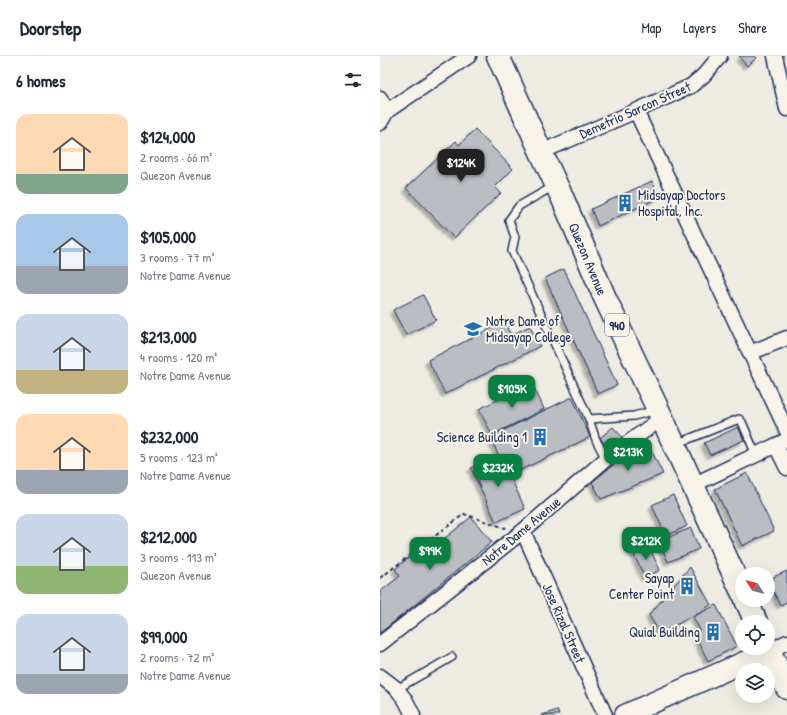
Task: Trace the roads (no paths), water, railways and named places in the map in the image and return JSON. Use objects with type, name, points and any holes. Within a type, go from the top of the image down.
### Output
[{"type":"main road","name":"Quezon Avenue","points":[[498,56],[605,298],[735,577]]},
{"type":"main road","points":[[775,647],[787,688]]},
{"type":"street","points":[[380,98],[384,117],[470,56]]},
{"type":"street","name":"Demetrio Sarcon Street","points":[[541,152],[691,86],[704,75],[720,56]]},
{"type":"street","points":[[775,56],[787,109]]},
{"type":"street","points":[[636,111],[787,431]]},
{"type":"street","points":[[750,353],[787,338]]},
{"type":"street","name":"Notre Dame Avenue","points":[[380,644],[523,531],[606,458],[660,414]]},
{"type":"street","points":[[693,485],[782,443],[787,468]]},
{"type":"street","name":"Jose Rizal Street","points":[[523,531],[605,715]]},
{"type":"street","points":[[625,715],[757,655]]},
{"type":"street","points":[[380,676],[397,689],[406,701],[413,715]]},
{"type":"lane","points":[[556,185],[519,206],[509,220],[515,237],[512,251],[589,419],[596,440],[606,458]]},
{"type":"lane","points":[[589,419],[660,414]]},
{"type":"lane","points":[[674,445],[739,420],[742,422],[756,455]]},
{"type":"lane","points":[[397,689],[452,657]]},
{"type":"place","name":"Midsayap Doctors Hospital, Inc.","points":[[625,203]]},
{"type":"place","name":"Notre Dame of Midsayap College","points":[[473,329]]},
{"type":"place","name":"Science Building 1","points":[[540,437]]},
{"type":"place","name":"Sayap Center Point","points":[[687,586]]},
{"type":"place","name":"Quial Building","points":[[713,632]]}]
